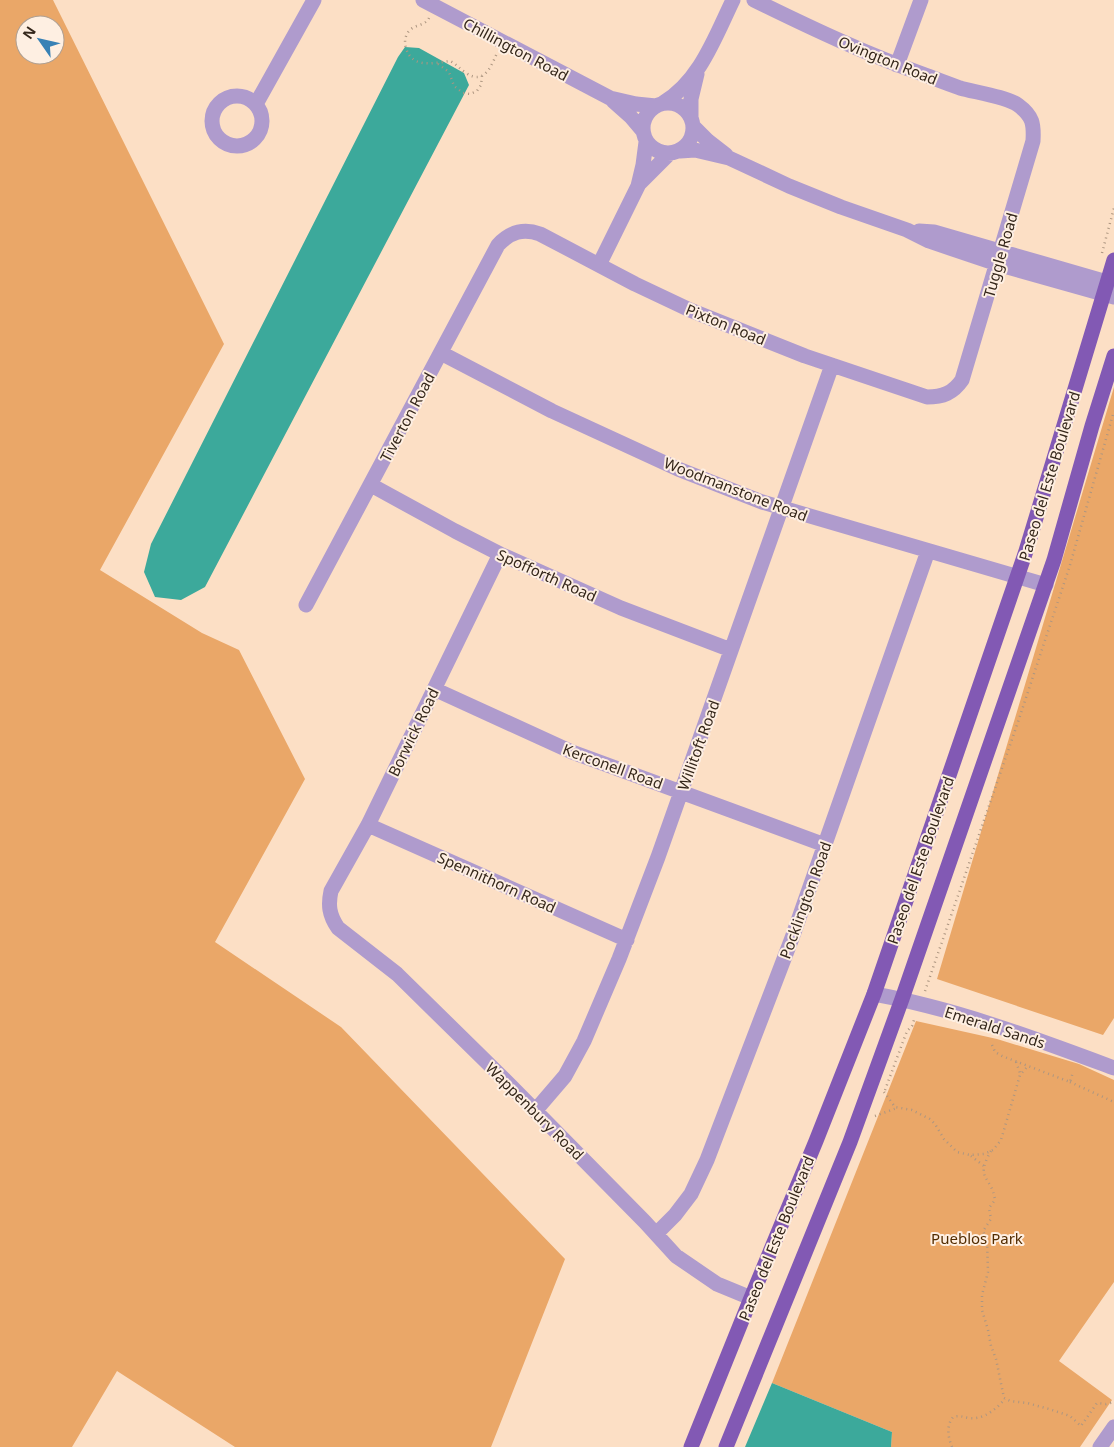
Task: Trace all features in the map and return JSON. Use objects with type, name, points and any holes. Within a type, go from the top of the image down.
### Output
[{"type":"main road","name":"Paseo del Este Boulevard","points":[[691,1447],[874,994],[1017,577],[1068,414],[1110,290],[1108,258]]},
{"type":"main road","name":"Paseo del Este Boulevard","points":[[726,1447],[850,1142],[902,999],[1046,586],[1114,356]]},
{"type":"street","points":[[256,104],[314,0]]},
{"type":"street","name":"Chillington Road","points":[[423,0],[610,98],[642,106],[660,104]]},
{"type":"street","points":[[638,186],[657,165],[688,144],[692,121],[691,99],[699,68],[733,0]]},
{"type":"street","name":"Ovington Road","points":[[754,0],[819,32],[897,64],[959,88],[1015,103],[1025,111]]},
{"type":"street","points":[[897,64],[922,0]]},
{"type":"street","points":[[599,265],[638,186],[642,172],[644,136],[642,125],[648,112],[681,90],[699,68]]},
{"type":"street","name":"Chillington Road","points":[[610,98],[631,117],[644,136]]},
{"type":"street","points":[[660,104],[677,104],[685,109],[708,142],[729,158]]},
{"type":"street","name":"Tuggle Road","points":[[947,394],[956,388],[964,376],[1033,141],[1033,124],[1025,111]]},
{"type":"street","points":[[644,136],[656,151],[695,150],[729,158],[832,204],[907,230],[929,241],[999,258],[1110,290]]},
{"type":"street","name":"Pixton Road","points":[[512,233],[531,231],[540,234],[635,284],[690,310],[805,356],[927,397],[947,394]]},
{"type":"street","name":"Tiverton Road","points":[[306,605],[498,245],[512,233]]},
{"type":"street","name":"Woodmanstone Road","points":[[441,353],[570,420],[678,469],[762,502],[1046,586]]},
{"type":"street","name":"Willitoft Road","points":[[535,1111],[565,1076],[584,1041],[626,940],[658,857],[832,365]]},
{"type":"street","name":"Spofforth Road","points":[[371,485],[500,554],[621,608],[731,650]]},
{"type":"street","name":"Pocklington Road","points":[[656,1234],[675,1215],[691,1194],[707,1160],[792,938],[928,552]]},
{"type":"street","name":"Borwick Road","points":[[329,910],[331,891],[368,825],[500,554]]},
{"type":"street","name":"Kerconell Road","points":[[434,688],[572,752],[824,845]]},
{"type":"street","name":"Spennithorn Road","points":[[368,825],[626,940]]},
{"type":"street","name":"Wappenbury Road","points":[[329,910],[332,920],[338,928],[397,974],[535,1111],[676,1256],[717,1284],[750,1298]]},
{"type":"street","name":"Emerald Sands","points":[[874,994],[902,999],[980,1020],[1114,1068]]},
{"type":"street","points":[[1100,1447],[1114,1427]]},
{"type":"path","points":[[430,18],[427,22],[410,30],[406,36],[405,45],[408,54],[418,63],[437,64],[450,62],[472,76],[482,76],[489,70],[497,53]]},
{"type":"path","points":[[437,64],[449,72],[454,86],[463,93],[470,94],[477,91],[481,85],[482,76]]},
{"type":"path","points":[[1108,258],[1114,208]]},
{"type":"path","points":[[924,993],[1070,565],[1114,411]]},
{"type":"path","points":[[992,1045],[995,1052],[999,1055],[1070,1082],[1114,1102]]},
{"type":"path","points":[[1016,1062],[1020,1074]]},
{"type":"path","points":[[1028,1066],[1020,1074],[1003,1136],[991,1151],[984,1166],[985,1175],[996,1200],[989,1208],[992,1217],[991,1221],[983,1231],[987,1240],[988,1272],[982,1295],[982,1310],[988,1330],[990,1346],[996,1359],[1005,1399],[1050,1409],[1072,1417],[1081,1426],[1097,1403],[1106,1404],[1114,1402]]},
{"type":"path","points":[[1070,1082],[1073,1072]]},
{"type":"path","points":[[884,1092],[897,1108]]},
{"type":"path","points":[[875,1116],[897,1108],[912,1110],[930,1119],[949,1146],[957,1152],[980,1155],[991,1151]]},
{"type":"path","points":[[969,1155],[984,1166]]},
{"type":"path","points":[[952,1447],[948,1428],[953,1418],[959,1416],[972,1418],[982,1416],[995,1409],[1005,1399]]},
{"type":"green space","points":[[0,0],[53,0],[60,15],[15,15],[15,65],[65,65],[65,24],[224,344],[100,570],[202,633],[239,650],[305,779],[215,942],[341,1027],[565,1259],[491,1447],[235,1447],[117,1371],[72,1447],[0,1447]]},
{"type":"green space","points":[[1114,387],[1114,1018],[1103,1035],[937,979]]},
{"type":"green space","name":"Pueblos Park","points":[[916,1021],[997,1039],[1079,1064],[1114,1080],[1114,1282],[1059,1361],[1112,1400],[1080,1447],[891,1447],[892,1432],[772,1383]]},
{"type":"water","points":[[405,47],[419,48],[464,73],[469,85],[205,587],[181,600],[155,597],[144,572],[151,544],[398,57]]},
{"type":"water","points":[[772,1383],[892,1432],[891,1447],[745,1447]]}]
